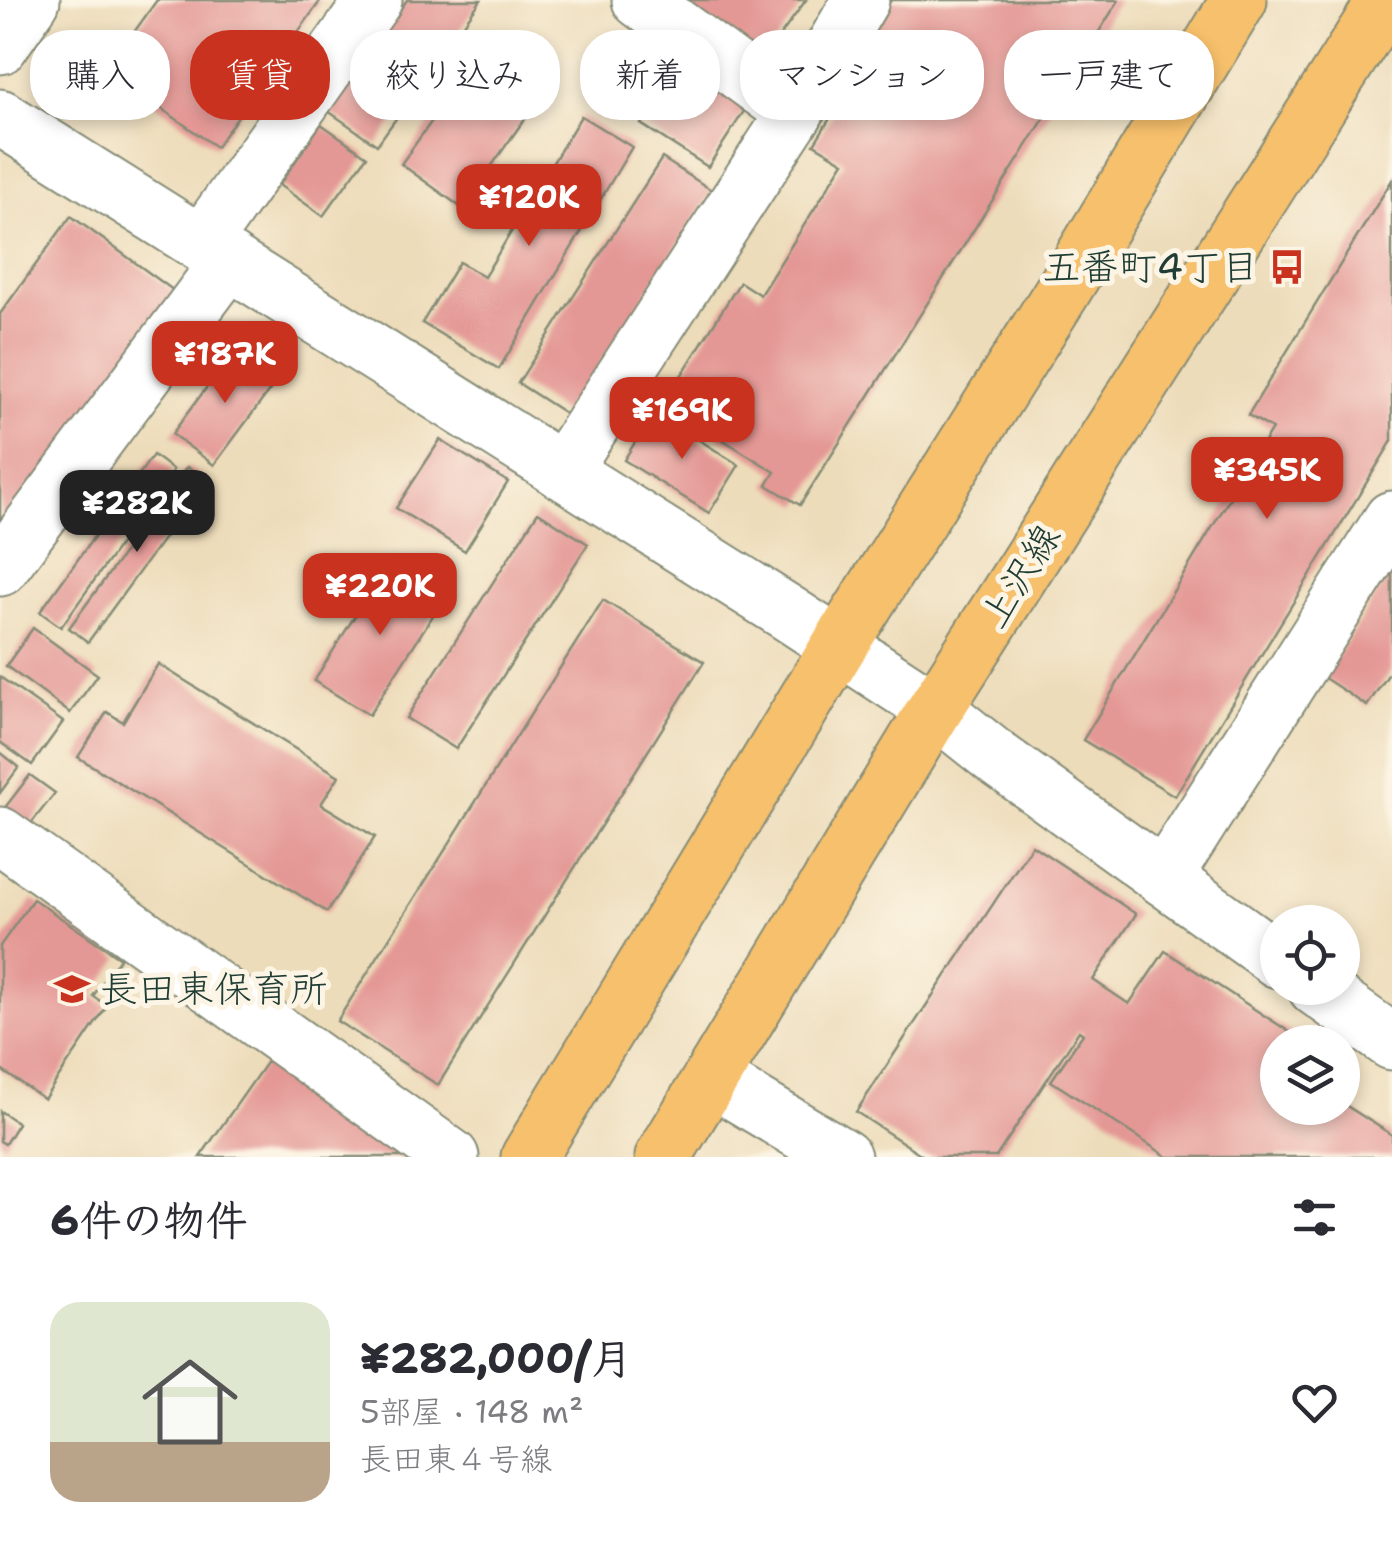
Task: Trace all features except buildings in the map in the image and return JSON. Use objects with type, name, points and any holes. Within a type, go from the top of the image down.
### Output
[{"type":"main road","points":[[529,1157],[839,646],[1062,292],[1239,0]]},
{"type":"main road","name":"上沢線","points":[[663,1157],[936,709],[1386,0]]},
{"type":"street","points":[[0,46],[32,0]]},
{"type":"street","points":[[0,568],[215,252],[374,0]]},
{"type":"street","points":[[640,0],[740,73]]},
{"type":"street","points":[[843,30],[861,0]]},
{"type":"street","points":[[0,117],[936,709],[994,756],[1260,947]]},
{"type":"street","points":[[562,470],[790,120]]},
{"type":"street","points":[[1164,878],[1392,519]]},
{"type":"street","points":[[0,834],[450,1157]]},
{"type":"street","points":[[1340,1005],[1392,1042]]},
{"type":"street","points":[[710,1078],[843,1157]]},
{"type":"place","name":"五番町4丁目","points":[[1287,267]]},
{"type":"place","name":"長田東保育所","points":[[72,989]]}]
